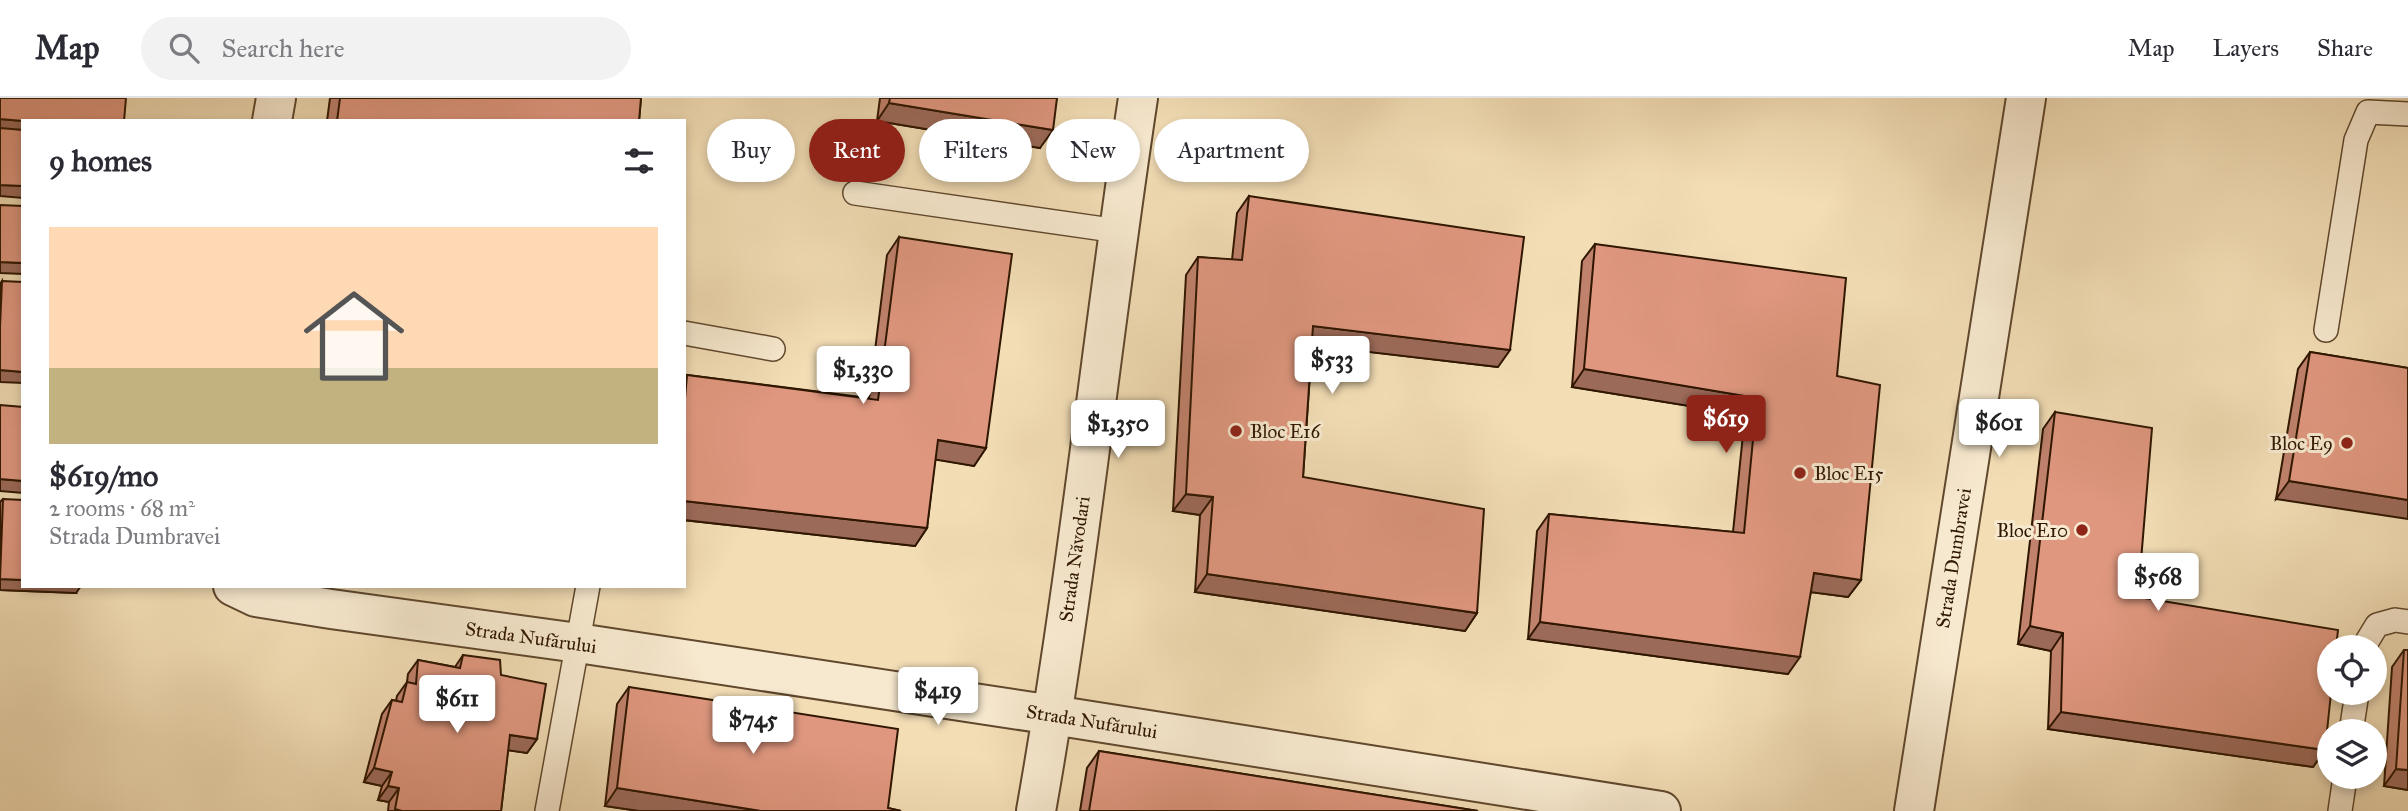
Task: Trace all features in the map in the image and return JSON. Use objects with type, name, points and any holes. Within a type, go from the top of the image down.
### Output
[{"type":"street","points":[[272,119],[276,98]]},
{"type":"street","name":"Strada Năvodari","points":[[1036,811],[1054,715],[1138,98]]},
{"type":"street","name":"Strada Dumbravei","points":[[1914,811],[2025,98]]},
{"type":"street","name":"Strada Nufărului","points":[[237,588],[256,597],[1054,715],[1661,811]]},
{"type":"lane","points":[[2326,330],[2356,140],[2368,112],[2408,114]]},
{"type":"lane","points":[[855,193],[1118,231]]},
{"type":"lane","points":[[686,333],[773,349]]},
{"type":"lane","points":[[547,811],[588,588]]},
{"type":"lane","points":[[2371,635],[2377,625],[2395,620],[2408,622]]},
{"type":"lane","points":[[2340,811],[2343,789]]},
{"type":"building","points":[[0,98],[126,98],[124,119],[0,119]]},
{"type":"building","points":[[340,98],[641,98],[639,119],[337,119]]},
{"type":"building","points":[[890,98],[1057,98],[1054,119],[1046,119],[1046,129],[1032,127],[1032,119],[986,119],[889,103]]},
{"type":"building","points":[[0,128],[21,130],[21,186],[0,185]]},
{"type":"building","name":"Bloc E16","points":[[1249,196],[1524,237],[1510,350],[1313,326],[1303,477],[1484,509],[1477,613],[1207,574],[1213,497],[1186,494],[1198,257],[1242,260]]},
{"type":"building","points":[[0,205],[21,206],[21,263],[0,262]]},
{"type":"building","points":[[899,237],[1012,254],[986,448],[938,440],[927,528],[686,501],[687,375],[878,400]]},
{"type":"building","name":"Bloc E15","points":[[1595,244],[1846,278],[1837,376],[1880,385],[1861,580],[1814,573],[1800,657],[1540,622],[1549,514],[1744,533],[1757,398],[1584,369]]},
{"type":"building","points":[[2,281],[21,282],[21,372],[0,370]]},
{"type":"building","name":"Bloc E9","points":[[2310,352],[2408,368],[2408,500],[2289,481]]},
{"type":"building","points":[[0,405],[21,407],[21,481],[0,479]]},
{"type":"building","name":"Bloc E10","points":[[2055,412],[2152,428],[2138,597],[2338,630],[2337,635],[2317,635],[2317,705],[2330,705],[2328,719],[2317,719],[2317,749],[2061,712],[2063,633],[2030,626]]},
{"type":"building","points":[[3,499],[21,500],[21,580],[0,579]]},
{"type":"building","points":[[2404,650],[2408,650],[2408,770],[2396,769]]},
{"type":"building","points":[[463,655],[500,660],[501,675],[546,684],[537,739],[510,735],[501,811],[395,809],[399,788],[388,786],[392,772],[374,768],[392,700],[402,702],[407,682],[416,684],[418,660],[460,668]]},
{"type":"building","points":[[629,687],[898,729],[888,808],[901,811],[761,811],[617,788]]},
{"type":"building","points":[[1099,751],[1478,811],[1089,811]]},
{"type":"place","name":"Bloc E16","points":[[1236,431]]},
{"type":"place","name":"Bloc E9","points":[[2347,443]]},
{"type":"place","name":"Bloc E15","points":[[1800,473]]},
{"type":"place","name":"Bloc E10","points":[[2082,530]]}]
